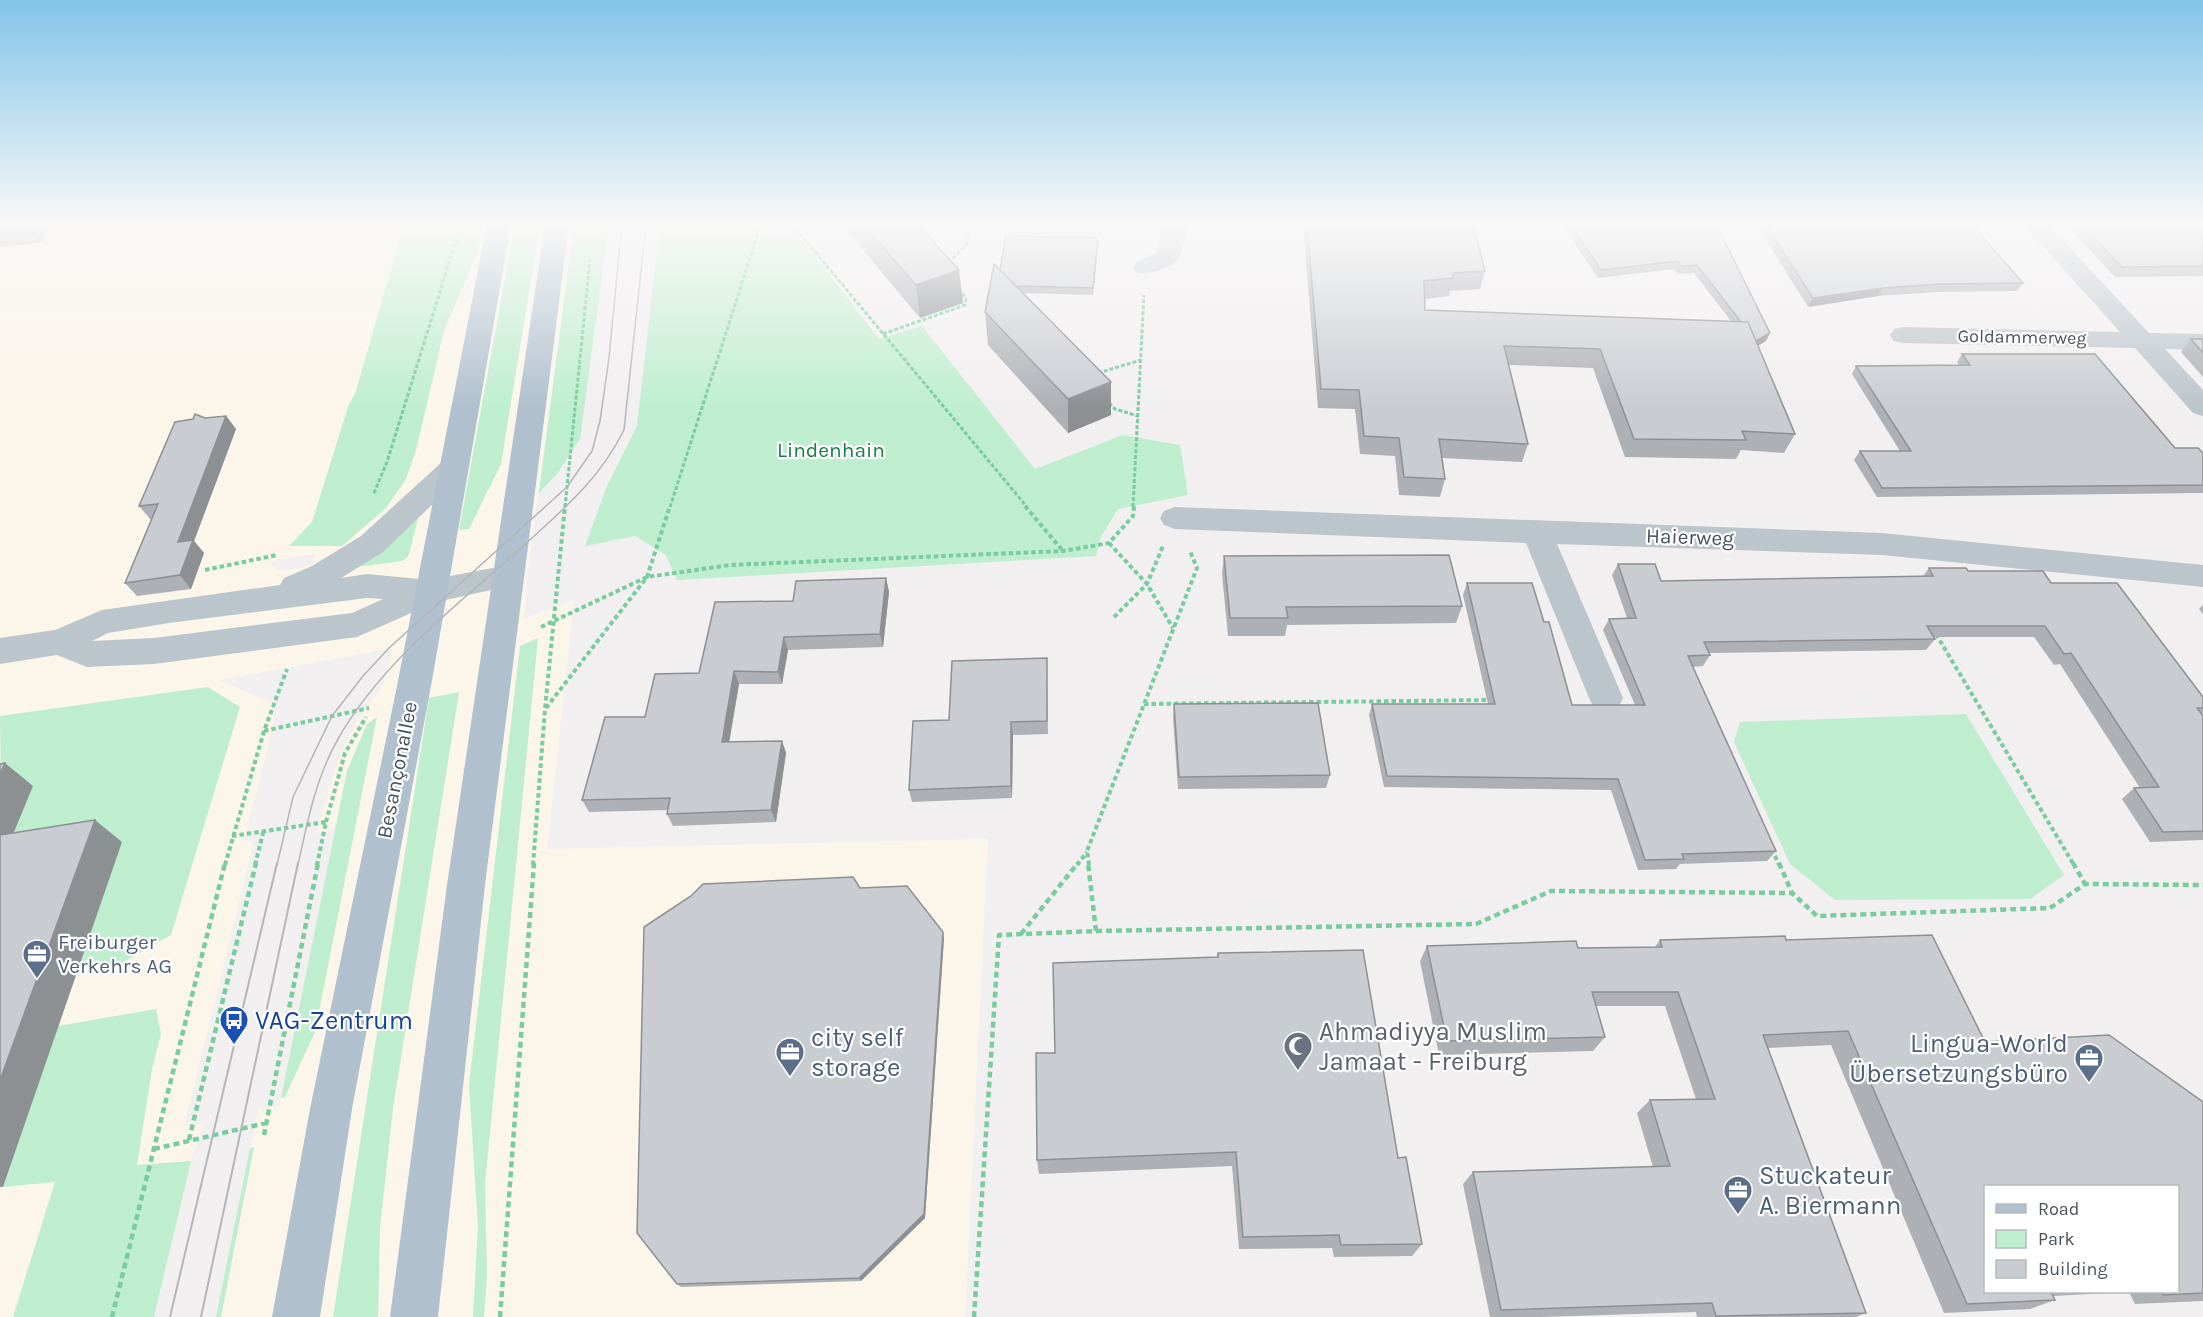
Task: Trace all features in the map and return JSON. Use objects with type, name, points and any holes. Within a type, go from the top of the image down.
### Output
[{"type":"main road","name":"Besançonallee","points":[[296,1317],[332,1109],[414,686],[429,592],[487,285]]},
{"type":"main road","points":[[414,1317],[466,885],[548,285]]},
{"type":"street","points":[[2092,285],[2203,407]]},
{"type":"street","name":"Goldammerweg","points":[[1903,335],[2203,342]]},
{"type":"street","points":[[263,600],[323,574],[372,544],[453,468]]},
{"type":"street","name":"Haierweg","points":[[1175,518],[1882,544],[2203,576]]},
{"type":"street","points":[[1537,532],[1606,698]]},
{"type":"street","points":[[60,642],[87,654],[154,651],[357,625],[429,592],[508,576]]},
{"type":"street","points":[[0,651],[60,642],[102,622],[169,611],[367,586],[429,592]]},
{"type":"path","points":[[370,501],[387,462],[443,285]]},
{"type":"path","points":[[500,1317],[545,709],[587,285]]},
{"type":"path","points":[[545,709],[647,577],[741,285]]},
{"type":"path","points":[[843,285],[1063,551]]},
{"type":"path","points":[[883,334],[965,305],[966,299],[956,285]]},
{"type":"path","points":[[555,621],[647,577],[730,565],[1063,551],[1108,543],[1133,516],[1144,285]]},
{"type":"path","points":[[1095,374],[1141,360]]},
{"type":"path","points":[[1107,402],[1115,410],[1138,416]]},
{"type":"path","points":[[1133,516],[1175,518]]},
{"type":"path","points":[[1114,617],[1147,584],[1175,518]]},
{"type":"path","points":[[1021,934],[1087,851],[1197,568],[1175,518]]},
{"type":"path","points":[[1108,543],[1147,584],[1173,629]]},
{"type":"path","points":[[1932,628],[2085,884]]},
{"type":"path","points":[[112,1317],[232,836],[270,712],[303,632]]},
{"type":"path","points":[[1144,704],[1499,700]]},
{"type":"path","points":[[264,1135],[326,822],[345,753],[371,707]]},
{"type":"path","points":[[232,836],[326,822]]},
{"type":"path","points":[[189,1140],[263,833]]},
{"type":"path","points":[[1767,839],[1792,894],[1818,916],[2050,908],[2085,884],[2203,885]]},
{"type":"path","points":[[1087,851],[1096,931]]},
{"type":"path","points":[[974,1317],[999,935],[1476,924],[1551,891],[1792,894]]},
{"type":"path","points":[[154,1149],[266,1123]]},
{"type":"shaded area","points":[[0,285],[386,285],[355,394],[349,404],[312,522],[290,546],[342,546],[386,508],[406,479],[416,450],[444,331],[463,285],[504,285],[459,530],[501,464],[530,285],[566,285],[529,561],[524,619],[574,600],[547,849],[988,839],[965,1317],[484,1317],[487,1276],[485,1184],[538,638],[520,647],[469,1085],[478,1226],[473,1317],[378,1317],[380,1228],[393,1108],[459,693],[429,698],[333,1317],[221,1317],[254,1147],[250,1148],[258,1110],[279,1106],[281,1098],[286,1097],[347,771],[334,830],[316,833],[340,755],[355,725],[383,685],[393,648],[220,680],[272,704],[274,722],[244,839],[253,844],[184,1127],[203,1124],[191,1161],[137,1165],[152,1069],[161,1034],[4,1187],[55,1181],[13,1317],[0,1317]],"holes":[[[315,554],[315,562],[303,568],[285,571],[275,568],[269,561]]]},
{"type":"green space","points":[[386,285],[463,285],[444,331],[416,450],[406,479],[386,508],[342,546],[289,546],[312,522],[349,404],[355,394]]},
{"type":"green space","points":[[504,285],[530,285],[501,464],[469,529],[459,530]]},
{"type":"green space","points":[[566,285],[601,285],[580,439],[557,474],[539,493]]},
{"type":"green space","name":"Lindenhain","points":[[653,285],[837,285],[879,339],[922,326],[1035,469],[1123,435],[1180,445],[1188,495],[1118,509],[1101,537],[1096,556],[677,580],[666,555],[635,536],[585,546],[607,486],[637,426]]},
{"type":"green space","points":[[410,519],[418,519],[408,557],[402,561],[357,567]]},
{"type":"green space","points":[[538,638],[485,1184],[487,1276],[484,1317],[473,1317],[478,1226],[469,1085],[520,646]]},
{"type":"green space","points":[[208,687],[240,707],[171,935],[122,963],[80,962],[2,861],[0,716]]},
{"type":"green space","points":[[459,692],[393,1108],[380,1228],[378,1317],[333,1317],[429,698]]},
{"type":"green space","points":[[1966,714],[2064,875],[2030,899],[1835,900],[1790,864],[1734,742],[1740,722]]},
{"type":"green space","points":[[377,717],[315,1032],[285,1097],[281,1098],[347,771],[367,724]]},
{"type":"green space","points":[[156,1009],[161,1034],[152,1069],[137,1165],[191,1161],[154,1317],[13,1317],[55,1182],[3,1187],[58,1026]]},
{"type":"green space","points":[[254,1147],[221,1317],[216,1317],[250,1148]]},
{"type":"building","points":[[990,285],[1015,285],[1111,382],[1068,399],[985,312]]},
{"type":"building","points":[[1015,285],[1093,285],[1093,288]]},
{"type":"building","points":[[1312,285],[1424,285],[1425,310],[1748,322],[1795,434],[1742,431],[1746,440],[1634,439],[1600,349],[1504,346],[1528,444],[1439,439],[1445,479],[1404,477],[1399,438],[1364,436],[1359,390],[1321,389]]},
{"type":"building","points":[[1713,285],[1746,285],[1770,333],[1756,341],[1748,322],[1741,322]]},
{"type":"building","points":[[1805,285],[1920,285],[1883,288],[1813,298]]},
{"type":"building","points":[[2191,339],[2203,339],[2203,353]]},
{"type":"building","points":[[1962,354],[2095,354],[2175,448],[2198,448],[2203,453],[2203,485],[1882,488],[1860,451],[1911,451],[1856,366],[1970,365]]},
{"type":"building","points":[[195,414],[205,418],[226,416],[178,542],[193,540],[180,575],[125,583],[158,504],[139,506],[175,422],[193,419]]},
{"type":"building","points":[[1449,555],[1462,606],[1286,607],[1288,618],[1230,618],[1224,556]]},
{"type":"building","points":[[1618,564],[1655,564],[1661,581],[1933,576],[1929,568],[1966,568],[1968,571],[2043,571],[2051,583],[2117,583],[2203,697],[2203,708],[2197,708],[2203,716],[2203,831],[2163,832],[2134,788],[2159,787],[2071,653],[2064,654],[2045,626],[1927,626],[1935,639],[1704,642],[1710,655],[1688,656],[1776,851],[1682,854],[1684,859],[1645,860],[1618,779],[1387,776],[1372,704],[1495,704],[1467,583],[1532,583],[1544,622],[1549,622],[1572,705],[1645,705],[1609,619],[1636,618]]},
{"type":"building","points":[[886,578],[880,634],[784,637],[778,672],[734,671],[722,742],[782,741],[771,810],[667,814],[670,798],[582,800],[605,717],[645,717],[655,674],[699,673],[715,602],[793,601],[796,581]]},
{"type":"building","points":[[1047,658],[1047,721],[1011,722],[1011,786],[909,790],[913,721],[949,720],[952,661]]},
{"type":"building","points":[[1318,703],[1330,775],[1179,777],[1174,704]]},
{"type":"building","points":[[5,763],[0,774],[0,764]]},
{"type":"building","points":[[95,820],[0,1080],[0,835]]},
{"type":"building","name":"city self storage","points":[[853,877],[860,888],[907,886],[943,932],[924,1214],[859,1278],[677,1284],[637,1233],[644,927],[691,896],[703,884]]},
{"type":"building","points":[[1932,935],[1985,1042],[2109,1035],[2203,1102],[2203,1293],[2163,1295],[2162,1293],[2179,1293],[2179,1185],[1984,1185],[1984,1293],[2052,1293],[2055,1300],[1967,1304],[1848,1031],[1763,1035],[1866,1313],[1716,1316],[1712,1303],[1501,1310],[1473,1172],[1670,1166],[1650,1100],[1715,1099],[1678,992],[1592,992],[1605,1037],[1447,1041],[1427,946],[1576,941],[1578,948],[1662,947],[1660,940],[1785,936],[1786,940]]},
{"type":"building","points":[[1363,950],[1398,1158],[1406,1157],[1422,1244],[1341,1245],[1339,1235],[1243,1237],[1236,1152],[1037,1160],[1036,1053],[1055,1053],[1053,963],[1218,957],[1218,953]]},
{"type":"tram line","points":[[277,865],[293,797],[332,716],[363,676],[389,648],[567,487],[592,451],[600,421],[616,285]]},
{"type":"tram line","points":[[298,865],[313,800],[324,769],[338,739],[356,711],[376,685],[421,637],[565,508],[591,480],[614,448],[624,430],[639,285]]},
{"type":"tram line","points":[[170,1317],[277,863]]},
{"type":"tram line","points":[[201,1317],[298,863]]},
{"type":"place","name":"Freiburger Verkehrs AG","points":[[37,980]]},
{"type":"place","name":"VAG-Zentrum","points":[[234,1046]]},
{"type":"place","name":"Ahmadiyya Muslim Jamaat - Freiburg","points":[[1298,1072]]},
{"type":"place","name":"city self storage","points":[[790,1078]]},
{"type":"place","name":"Lingua-World Übersetzungsbüro","points":[[2089,1084]]},
{"type":"place","name":"Stuckateur A. Biermann","points":[[1738,1216]]}]
